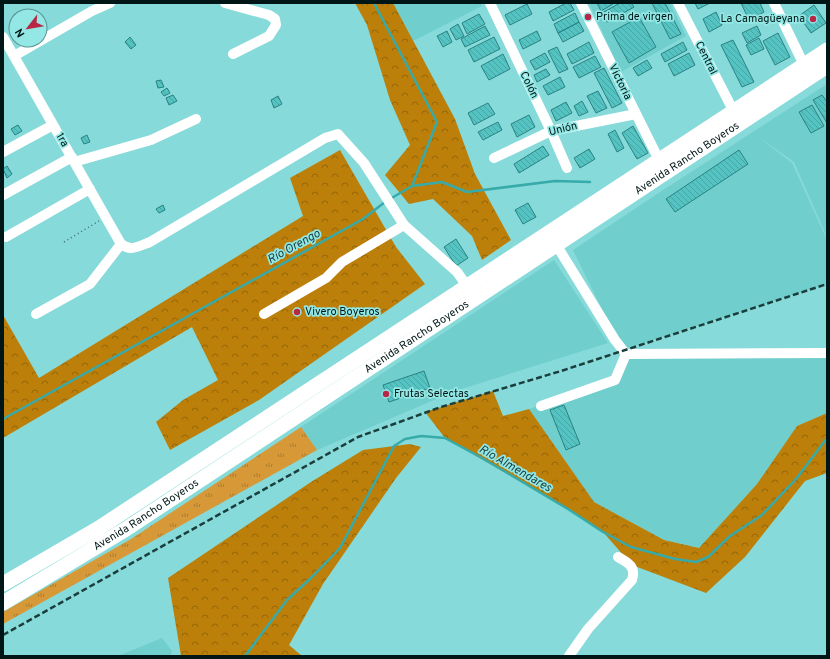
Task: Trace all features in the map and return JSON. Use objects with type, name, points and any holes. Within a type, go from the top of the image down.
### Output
[{"type":"highway","name":"Avenida Rancho Boyeros","points":[[3,584],[99,528],[827,50]]},
{"type":"highway","name":"Avenida Rancho Boyeros","points":[[3,602],[126,529],[557,246],[827,66]]},
{"type":"street","points":[[14,56],[89,7],[110,3]]},
{"type":"street","points":[[225,3],[269,14],[275,19],[276,25],[269,36],[233,54]]},
{"type":"street","name":"Colón","points":[[490,3],[567,168]]},
{"type":"street","name":"Victoria","points":[[581,3],[658,160]]},
{"type":"street","name":"Central","points":[[678,3],[734,112]]},
{"type":"street","points":[[774,3],[804,65]]},
{"type":"street","name":"1ra","points":[[3,37],[121,244]]},
{"type":"street","name":"Unión","points":[[494,158],[551,131],[636,114]]},
{"type":"street","points":[[3,196],[73,160],[151,140],[196,119]]},
{"type":"street","points":[[3,152],[53,125]]},
{"type":"street","points":[[36,314],[90,284],[121,244],[126,248],[132,249],[150,242],[333,134],[338,134],[364,163],[404,225],[457,272],[467,286]]},
{"type":"street","points":[[6,237],[90,189]]},
{"type":"street","points":[[264,314],[326,278],[342,262],[404,225]]},
{"type":"street","points":[[557,246],[615,340],[626,354]]},
{"type":"street","points":[[626,354],[827,353]]},
{"type":"street","points":[[541,406],[615,380],[626,354]]},
{"type":"street","points":[[569,656],[588,629],[632,580],[634,572],[632,565],[618,557]]},
{"type":"path","points":[[64,242],[106,217]]},
{"type":"shaded area","points":[[393,3],[480,3],[482,6],[413,41]]},
{"type":"shaded area","points":[[589,3],[670,3],[686,36],[621,72]]},
{"type":"shaded area","points":[[827,84],[827,237],[794,162],[756,135],[792,163],[827,240],[827,284],[622,350],[573,250]]},
{"type":"shaded area","points":[[554,260],[608,343],[455,391],[317,450],[301,427]]},
{"type":"shaded area","points":[[827,353],[827,413],[797,426],[757,484],[699,548],[664,540],[594,502],[529,409],[615,380],[626,354]]},
{"type":"shaded area","points":[[162,638],[172,651],[171,656],[118,656]]},
{"type":"green space","points":[[355,3],[393,3],[455,119],[475,174],[511,240],[482,260],[472,236],[433,199],[409,204],[385,175],[410,145],[390,100],[367,25]]},
{"type":"green space","points":[[340,150],[396,247],[425,284],[259,400],[170,450],[156,422],[183,400],[218,380],[192,327],[3,438],[3,315],[39,378],[303,216],[290,178]]},
{"type":"green space","points":[[493,391],[503,416],[529,409],[594,502],[664,540],[699,548],[757,484],[797,426],[827,413],[827,473],[805,481],[745,557],[706,593],[632,565],[603,532],[568,509],[445,438],[425,412]]},
{"type":"green space","points":[[301,427],[317,450],[3,624],[3,612],[131,539]]},
{"type":"green space","points":[[410,444],[421,447],[396,478],[323,584],[289,645],[302,656],[181,656],[168,578],[311,482],[363,450]]},
{"type":"building","points":[[566,3],[570,3],[574,10],[553,21],[549,12]]},
{"type":"building","points":[[597,3],[613,3],[613,4],[601,11]]},
{"type":"building","points":[[620,3],[631,3],[634,7],[607,22],[602,13]]},
{"type":"building","points":[[652,3],[665,3],[681,34],[670,39]]},
{"type":"building","points":[[695,3],[710,3],[698,9]]},
{"type":"building","points":[[741,3],[760,3],[764,12],[749,20]]},
{"type":"building","points":[[527,4],[532,14],[510,25],[505,15]]},
{"type":"building","name":"La Camagüeyana","points":[[814,5],[826,23],[811,33],[799,16]]},
{"type":"building","points":[[716,12],[722,25],[709,32],[703,19]]},
{"type":"building","points":[[575,13],[579,22],[558,33],[554,24]]},
{"type":"building","points":[[479,14],[485,24],[467,34],[462,23]]},
{"type":"building","points":[[639,17],[656,47],[629,63],[612,32]]},
{"type":"building","points":[[579,22],[584,31],[563,42],[558,33]]},
{"type":"building","points":[[458,24],[464,36],[456,40],[450,29]]},
{"type":"building","points":[[485,26],[490,35],[465,47],[461,39]]},
{"type":"building","points":[[757,26],[761,35],[747,43],[742,33]]},
{"type":"building","points":[[447,31],[452,42],[443,47],[437,36]]},
{"type":"building","points":[[537,31],[541,40],[523,49],[519,40]]},
{"type":"building","points":[[778,33],[790,57],[775,65],[763,41]]},
{"type":"building","points":[[130,37],[136,45],[131,49],[125,42]]},
{"type":"building","points":[[494,37],[500,49],[474,62],[468,50]]},
{"type":"building","points":[[759,38],[764,49],[751,55],[746,45]]},
{"type":"building","points":[[733,40],[754,82],[742,87],[721,45]]},
{"type":"building","points":[[589,42],[594,53],[572,64],[567,54]]},
{"type":"building","points":[[683,42],[687,50],[665,62],[661,54]]},
{"type":"building","points":[[557,47],[568,69],[559,73],[548,51]]},
{"type":"building","points":[[545,53],[550,62],[535,70],[530,61]]},
{"type":"building","points":[[689,53],[695,65],[674,76],[668,64]]},
{"type":"building","points":[[503,54],[510,69],[489,80],[481,66]]},
{"type":"building","points":[[595,56],[601,67],[579,78],[573,67]]},
{"type":"building","points":[[647,60],[652,68],[638,76],[633,68]]},
{"type":"building","points":[[604,68],[622,103],[612,108],[594,73]]},
{"type":"building","points":[[546,69],[550,75],[537,82],[534,75]]},
{"type":"building","points":[[560,77],[565,87],[548,95],[543,86]]},
{"type":"building","points":[[161,80],[164,87],[158,88],[156,81]]},
{"type":"building","points":[[167,88],[170,93],[164,96],[161,92]]},
{"type":"building","points":[[598,91],[607,108],[596,113],[587,96]]},
{"type":"building","points":[[173,95],[177,101],[169,105],[166,98]]},
{"type":"building","points":[[822,95],[827,102],[827,123],[813,100]]},
{"type":"building","points":[[278,96],[282,104],[274,108],[271,100]]},
{"type":"building","points":[[582,101],[588,112],[579,116],[574,106]]},
{"type":"building","points":[[566,102],[572,113],[556,121],[551,110]]},
{"type":"building","points":[[488,103],[495,114],[474,125],[468,113]]},
{"type":"building","points":[[812,105],[824,126],[811,133],[799,112]]},
{"type":"building","points":[[529,115],[535,127],[517,137],[511,124]]},
{"type":"building","points":[[498,122],[502,130],[483,140],[478,132]]},
{"type":"building","points":[[18,125],[22,131],[15,135],[11,129]]},
{"type":"building","points":[[633,126],[648,153],[637,159],[622,133]]},
{"type":"building","points":[[615,130],[624,148],[617,152],[608,134]]},
{"type":"building","points":[[87,135],[90,142],[84,144],[81,138]]},
{"type":"building","points":[[543,146],[549,155],[519,173],[514,164]]},
{"type":"building","points":[[589,149],[595,159],[580,168],[574,158]]},
{"type":"building","points":[[739,150],[748,164],[675,212],[666,199]]},
{"type":"building","points":[[7,166],[12,174],[7,178],[3,169]]},
{"type":"building","points":[[528,203],[536,217],[523,224],[515,210]]},
{"type":"building","points":[[163,205],[165,210],[159,213],[156,209]]},
{"type":"building","points":[[456,239],[468,258],[456,266],[444,247]]},
{"type":"building","points":[[424,371],[430,388],[389,402],[383,385]]},
{"type":"building","points":[[564,405],[580,444],[566,450],[550,410]]},
{"type":"waterway","name":"Río Orengo","points":[[374,3],[437,122],[412,186],[390,199]]},
{"type":"waterway","points":[[412,186],[442,182],[467,192],[555,181],[590,182]]},
{"type":"waterway","name":"Río Orengo","points":[[3,419],[363,219],[385,202]]},
{"type":"waterway","name":"Río Almendares","points":[[245,656],[287,600],[340,548],[394,446],[405,439],[421,436],[445,438],[482,458],[568,509],[603,532],[631,547],[675,559],[696,562],[708,557],[730,536],[762,515],[796,479],[827,438]]},
{"type":"railway","points":[[3,635],[358,437],[441,407],[561,371],[827,284]]},
{"type":"place","name":"Prima de virgen","points":[[588,17]]},
{"type":"place","name":"La Camagüeyana","points":[[813,19]]},
{"type":"place","name":"Vivero Boyeros","points":[[297,312]]},
{"type":"place","name":"Frutas Selectas","points":[[386,394]]}]
